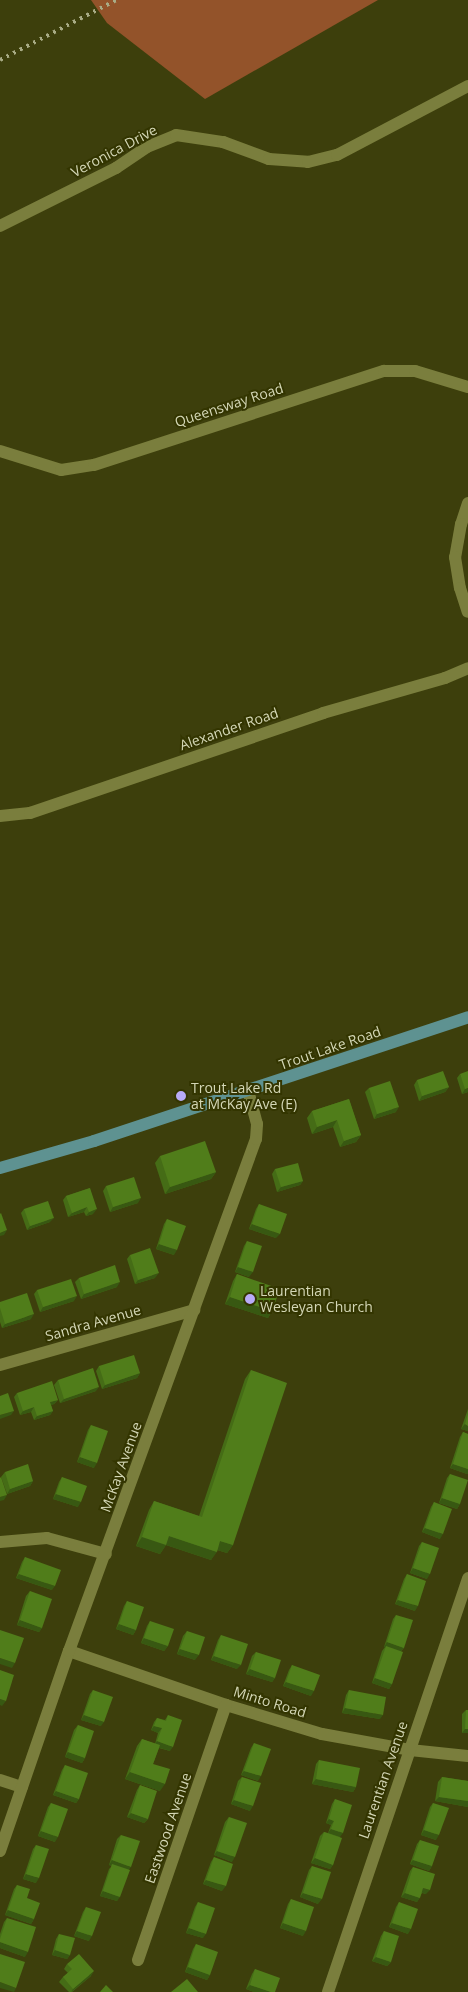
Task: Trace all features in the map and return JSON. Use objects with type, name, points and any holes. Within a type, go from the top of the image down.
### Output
[{"type":"main road","name":"Trout Lake Road","points":[[0,1168],[94,1141],[468,1017]]},
{"type":"street","name":"Veronica Drive","points":[[0,226],[116,168],[147,147],[176,135],[223,142],[269,159],[308,162],[337,155],[468,86]]},
{"type":"street","name":"Queensway Road","points":[[0,451],[60,470],[94,465],[384,371],[415,371],[468,386]]},
{"type":"street","points":[[468,503],[461,524],[456,557],[460,588],[468,612]]},
{"type":"street","name":"Alexander Road","points":[[0,816],[30,813],[323,713],[445,678],[468,668]]},
{"type":"street","name":"McKay Avenue","points":[[0,1851],[69,1651],[256,1139],[257,1124],[248,1091]]},
{"type":"street","name":"Sandra Avenue","points":[[0,1365],[194,1310]]},
{"type":"street","points":[[0,1542],[47,1538],[106,1554]]},
{"type":"street","name":"Laurentian Avenue","points":[[328,1992],[468,1578]]},
{"type":"street","name":"Minto Road","points":[[69,1651],[226,1705],[322,1734],[410,1750],[468,1756]]},
{"type":"street","name":"Eastwood Avenue","points":[[138,1960],[226,1705]]},
{"type":"street","points":[[0,1780],[22,1787]]},
{"type":"shaded area","points":[[91,0],[378,0],[205,99],[107,23]]},
{"type":"building","points":[[443,1071],[449,1087],[422,1096],[417,1080]]},
{"type":"building","points":[[468,1071],[468,1088],[465,1089],[460,1074]]},
{"type":"building","points":[[390,1081],[399,1107],[377,1114],[369,1088]]},
{"type":"building","points":[[349,1099],[361,1135],[344,1141],[337,1120],[317,1127],[312,1111]]},
{"type":"building","points":[[205,1141],[216,1172],[170,1187],[160,1156]]},
{"type":"building","points":[[298,1163],[303,1181],[281,1187],[275,1169]]},
{"type":"building","points":[[134,1177],[141,1198],[113,1207],[106,1186]]},
{"type":"building","points":[[90,1188],[97,1209],[89,1212],[87,1207],[72,1213],[66,1196]]},
{"type":"building","points":[[48,1201],[54,1218],[30,1226],[24,1209]]},
{"type":"building","points":[[259,1204],[287,1214],[280,1234],[252,1224]]},
{"type":"building","points":[[0,1214],[7,1230],[0,1233]]},
{"type":"building","points":[[167,1219],[186,1226],[177,1250],[159,1244]]},
{"type":"building","points":[[247,1241],[262,1246],[253,1272],[238,1267]]},
{"type":"building","points":[[150,1248],[159,1273],[138,1280],[130,1255]]},
{"type":"building","points":[[115,1265],[120,1282],[84,1294],[79,1278]]},
{"type":"building","name":"Laurentian Wesleyan Church","points":[[237,1274],[280,1289],[272,1311],[230,1297]]},
{"type":"building","points":[[71,1279],[77,1296],[43,1307],[37,1290]]},
{"type":"building","points":[[27,1293],[34,1314],[5,1324],[0,1302]]},
{"type":"building","points":[[134,1355],[140,1373],[105,1385],[99,1366]]},
{"type":"building","points":[[93,1368],[99,1387],[64,1399],[58,1380]]},
{"type":"building","points":[[251,1370],[287,1383],[233,1545],[220,1541],[217,1552],[169,1536],[166,1545],[142,1537],[154,1501],[202,1517]]},
{"type":"building","points":[[52,1381],[58,1400],[50,1402],[53,1411],[37,1416],[34,1407],[23,1411],[17,1393]]},
{"type":"building","points":[[8,1393],[14,1411],[0,1415],[0,1396]]},
{"type":"building","points":[[468,1414],[468,1426],[465,1424]]},
{"type":"building","points":[[91,1425],[108,1431],[97,1463],[80,1457]]},
{"type":"building","points":[[463,1432],[468,1434],[468,1469],[453,1464]]},
{"type":"building","points":[[28,1464],[33,1481],[10,1489],[5,1472]]},
{"type":"building","points":[[450,1474],[468,1480],[460,1504],[442,1498]]},
{"type":"building","points":[[62,1477],[87,1486],[81,1502],[56,1494]]},
{"type":"building","points":[[0,1478],[7,1495],[0,1497]]},
{"type":"building","points":[[434,1502],[452,1509],[443,1534],[425,1528]]},
{"type":"building","points":[[422,1542],[439,1548],[430,1574],[413,1568]]},
{"type":"building","points":[[25,1557],[61,1570],[55,1586],[19,1574]]},
{"type":"building","points":[[407,1574],[426,1581],[418,1606],[398,1600]]},
{"type":"building","points":[[30,1591],[52,1599],[42,1628],[20,1620]]},
{"type":"building","points":[[127,1601],[144,1607],[136,1630],[119,1624]]},
{"type":"building","points":[[396,1615],[413,1620],[404,1648],[387,1642]]},
{"type":"building","points":[[150,1621],[174,1629],[168,1646],[144,1638]]},
{"type":"building","points":[[0,1630],[24,1638],[15,1663],[0,1658]]},
{"type":"building","points":[[187,1631],[205,1637],[199,1655],[180,1649]]},
{"type":"building","points":[[221,1635],[248,1644],[241,1665],[214,1656]]},
{"type":"building","points":[[386,1646],[403,1652],[392,1684],[375,1678]]},
{"type":"building","points":[[256,1652],[281,1660],[275,1678],[250,1669]]},
{"type":"building","points":[[292,1665],[320,1675],[314,1691],[286,1682]]},
{"type":"building","points":[[0,1670],[14,1675],[6,1701],[0,1699]]},
{"type":"building","points":[[93,1690],[113,1697],[104,1722],[84,1715]]},
{"type":"building","points":[[349,1690],[386,1697],[383,1715],[345,1708]]},
{"type":"building","points":[[466,1710],[468,1710],[468,1729],[465,1729]]},
{"type":"building","points":[[168,1715],[182,1720],[173,1747],[157,1741],[162,1728],[154,1726],[157,1718],[166,1721]]},
{"type":"building","points":[[78,1725],[94,1731],[85,1758],[68,1752]]},
{"type":"building","points":[[142,1739],[160,1745],[153,1764],[170,1769],[165,1784],[130,1772]]},
{"type":"building","points":[[254,1743],[271,1749],[261,1776],[244,1771]]},
{"type":"building","points":[[319,1760],[360,1768],[356,1787],[316,1779]]},
{"type":"building","points":[[65,1765],[88,1773],[79,1799],[56,1791]]},
{"type":"building","points":[[242,1777],[261,1783],[253,1806],[234,1800]]},
{"type":"building","points":[[442,1777],[468,1781],[468,1801],[439,1797]]},
{"type":"building","points":[[140,1785],[157,1791],[148,1819],[131,1813]]},
{"type":"building","points":[[335,1799],[352,1805],[343,1833],[331,1829],[334,1821],[329,1819]]},
{"type":"building","points":[[51,1803],[68,1809],[58,1837],[41,1831]]},
{"type":"building","points":[[433,1803],[449,1808],[439,1835],[424,1830]]},
{"type":"building","points":[[229,1817],[247,1823],[235,1857],[217,1851]]},
{"type":"building","points":[[324,1832],[342,1838],[333,1865],[315,1858]]},
{"type":"building","points":[[121,1835],[140,1841],[131,1867],[112,1860]]},
{"type":"building","points":[[420,1840],[439,1846],[432,1866],[413,1860]]},
{"type":"building","points":[[36,1845],[49,1849],[39,1878],[26,1874]]},
{"type":"building","points":[[214,1857],[233,1864],[226,1886],[206,1880]]},
{"type":"building","points":[[112,1864],[130,1870],[120,1897],[103,1891]]},
{"type":"building","points":[[312,1866],[331,1872],[322,1899],[303,1893]]},
{"type":"building","points":[[413,1867],[435,1874],[430,1890],[423,1888],[420,1898],[405,1893]]},
{"type":"building","points":[[17,1885],[30,1889],[27,1898],[40,1903],[34,1919],[8,1910]]},
{"type":"building","points":[[291,1899],[314,1907],[306,1931],[283,1923]]},
{"type":"building","points":[[198,1902],[215,1908],[206,1934],[189,1928]]},
{"type":"building","points":[[399,1902],[418,1909],[411,1929],[392,1923]]},
{"type":"building","points":[[86,1907],[101,1912],[92,1936],[77,1931]]},
{"type":"building","points":[[7,1918],[36,1927],[28,1952],[0,1942]]},
{"type":"building","points":[[384,1931],[399,1936],[391,1962],[376,1957]]},
{"type":"building","points":[[59,1934],[75,1938],[70,1955],[55,1950]]},
{"type":"building","points":[[196,1944],[218,1952],[210,1975],[188,1967]]},
{"type":"building","points":[[0,1954],[25,1962],[16,1988],[0,1982]]},
{"type":"building","points":[[79,1954],[94,1971],[73,1989],[63,1977],[72,1969],[67,1964]]},
{"type":"building","points":[[255,1969],[280,1978],[275,1992],[250,1985]]},
{"type":"building","points":[[187,1979],[198,1992],[171,1992]]},
{"type":"building","points":[[106,1985],[113,1992],[100,1992]]},
{"type":"railway","points":[[0,60],[116,0]]},
{"type":"place","name":"Trout Lake Rd at McKay Ave (E)","points":[[181,1096]]},
{"type":"place","name":"Laurentian Wesleyan Church","points":[[250,1299]]}]
